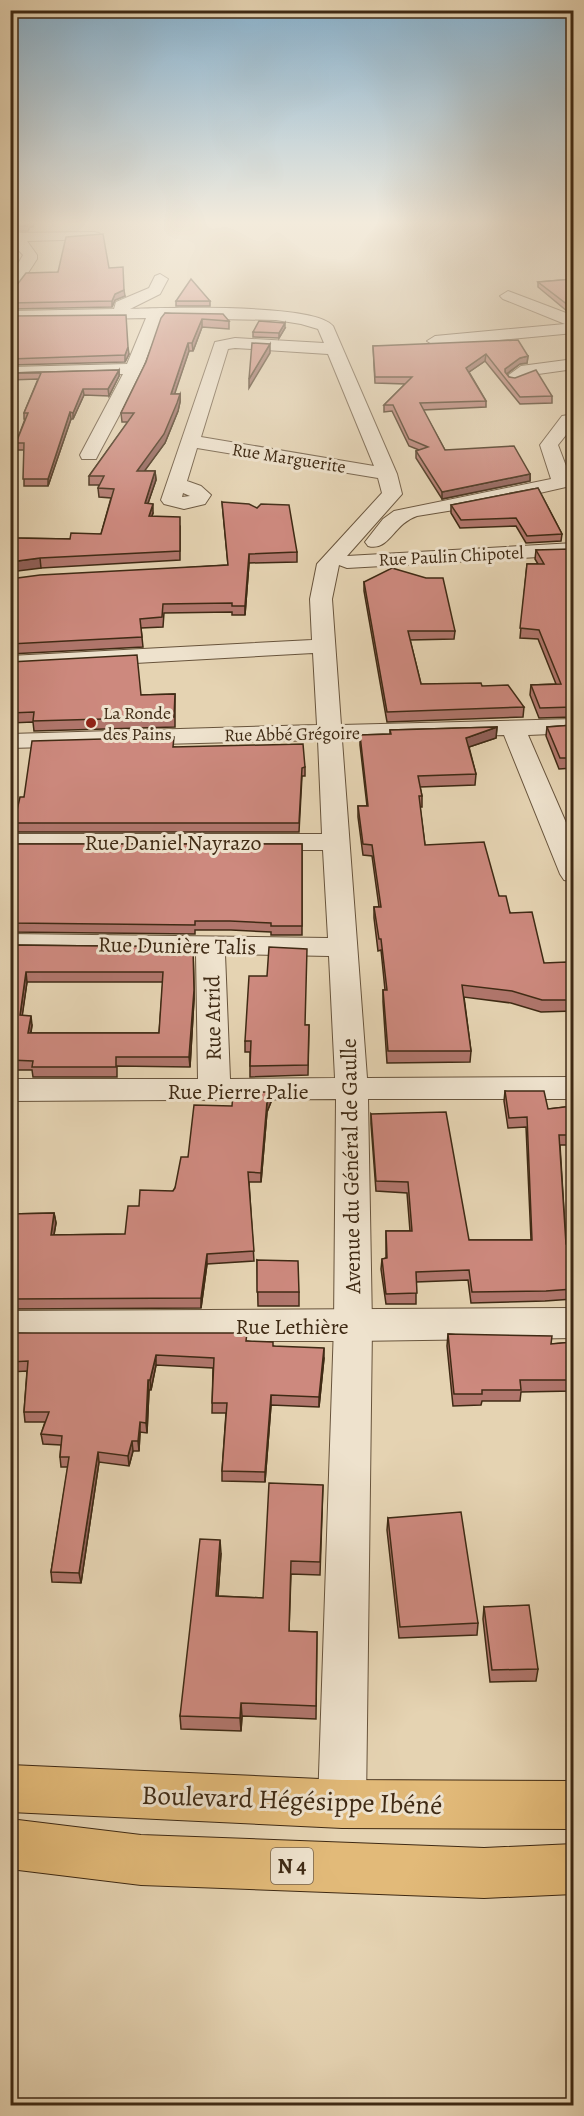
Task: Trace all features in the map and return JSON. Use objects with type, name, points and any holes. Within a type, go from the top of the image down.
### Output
[{"type":"main road","name":"Boulevard Hégésippe Ibéné","points":[[10,1788],[342,1804],[573,1805]]},
{"type":"main road","name":"N 4","points":[[10,1844],[141,1860],[484,1873],[573,1869]]},
{"type":"street","points":[[89,455],[136,369],[153,321]]},
{"type":"street","points":[[308,321],[325,326],[387,474],[392,494],[328,564]]},
{"type":"street","points":[[435,341],[573,328]]},
{"type":"street","points":[[177,484],[221,345],[235,343],[335,349]]},
{"type":"street","points":[[515,377],[527,370],[573,364]]},
{"type":"street","points":[[10,372],[136,369]]},
{"type":"street","points":[[359,561],[390,523],[401,515],[553,486],[561,478],[564,461],[549,445],[568,420]]},
{"type":"street","name":"Rue Marguerite","points":[[191,441],[387,474]]},
{"type":"street","name":"Rue Paulin Chipotel","points":[[328,564],[573,549]]},
{"type":"street","name":"Avenue du Général de Gaulle","points":[[328,564],[321,599],[352,1090],[353,1326],[342,1804]]},
{"type":"street","points":[[10,663],[324,646]]},
{"type":"street","name":"Rue Abbé Grégoire","points":[[12,747],[573,726]]},
{"type":"street","points":[[513,728],[573,874]]},
{"type":"street","name":"Rue Daniel Nayrazo","points":[[10,842],[335,842]]},
{"type":"street","name":"Rue Dunière Talis","points":[[10,943],[342,947]]},
{"type":"street","name":"Rue Atrid","points":[[210,945],[214,1091]]},
{"type":"street","name":"Rue Pierre Palie","points":[[10,1090],[573,1088]]},
{"type":"street","name":"Rue Lethière","points":[[10,1326],[353,1326],[573,1323]]},
{"type":"building","points":[[10,321],[126,321],[128,347],[125,355],[10,359]]},
{"type":"building","points":[[160,321],[201,321],[192,343],[188,343],[171,394],[180,394],[164,434],[137,471],[155,471],[145,503],[153,504],[149,516],[180,517],[180,551],[40,558],[10,562],[10,536],[70,539],[71,533],[101,534],[114,489],[98,488],[104,476],[89,476],[134,413],[121,413],[146,362]]},
{"type":"building","points":[[259,321],[285,323],[279,333],[253,332]]},
{"type":"building","points":[[518,340],[528,356],[520,358],[505,369],[505,372],[509,377],[515,378],[536,370],[552,396],[520,397],[486,354],[466,368],[486,401],[420,403],[445,450],[514,446],[530,474],[442,492],[416,451],[428,447],[409,439],[393,405],[384,405],[412,377],[375,377],[373,346]]},
{"type":"building","points":[[252,343],[270,344],[249,379]]},
{"type":"building","points":[[119,370],[108,389],[83,389],[73,413],[70,412],[48,479],[23,479],[24,443],[16,443],[28,413],[24,413],[41,373],[10,373]]},
{"type":"building","points":[[538,488],[562,534],[527,536],[516,518],[461,520],[451,505]]},
{"type":"building","points":[[222,502],[249,504],[257,508],[261,504],[289,505],[297,552],[249,554],[245,606],[232,606],[232,603],[163,604],[162,617],[140,619],[142,637],[10,644],[10,579],[40,575],[228,565]]},
{"type":"building","points":[[570,549],[573,556],[573,707],[540,708],[531,685],[561,684],[539,630],[520,628],[527,564],[544,564],[536,550]]},
{"type":"building","points":[[392,568],[426,578],[443,578],[455,631],[408,631],[421,684],[508,685],[524,707],[387,712],[364,582]]},
{"type":"building","points":[[137,655],[141,695],[175,694],[174,717],[33,721],[34,712],[10,713],[10,662]]},
{"type":"building","points":[[573,725],[573,758],[560,758],[547,727]]},
{"type":"building","points":[[497,727],[466,738],[476,774],[418,776],[422,796],[419,796],[425,845],[484,842],[499,896],[506,896],[510,913],[532,912],[544,963],[567,962],[573,1000],[542,1000],[512,991],[462,985],[471,1051],[388,1051],[383,990],[387,990],[381,939],[379,939],[374,907],[381,907],[372,845],[363,844],[358,806],[368,806],[360,735],[391,734],[390,730]]},
{"type":"building","points":[[174,737],[173,747],[303,744],[305,767],[302,768],[299,823],[14,823],[20,797],[24,797],[32,741]]},
{"type":"building","points":[[10,844],[302,844],[302,926],[271,926],[271,923],[230,921],[195,921],[195,925],[10,923]]},
{"type":"building","points":[[10,945],[193,947],[194,990],[189,1057],[116,1057],[116,1067],[32,1067],[33,1061],[10,1060]],"holes":[[[26,972],[163,972],[159,1033],[28,1033],[31,1016],[20,1015]]]},
{"type":"building","points":[[269,947],[307,949],[305,1025],[309,1025],[308,1065],[250,1066],[251,1041],[245,1041],[249,976],[267,976]]},
{"type":"building","points":[[505,1091],[544,1091],[548,1109],[573,1106],[573,1135],[559,1135],[566,1244],[573,1244],[573,1289],[472,1292],[469,1270],[416,1272],[417,1293],[386,1294],[382,1259],[387,1258],[386,1231],[412,1231],[408,1182],[376,1181],[371,1114],[446,1112],[469,1240],[532,1240],[527,1117],[509,1118]]},
{"type":"building","points":[[248,1092],[270,1092],[267,1102],[261,1173],[248,1172],[254,1251],[207,1254],[201,1298],[10,1299],[10,1214],[54,1213],[51,1235],[125,1234],[128,1206],[139,1206],[140,1190],[173,1191],[175,1188],[181,1157],[188,1157],[194,1105],[232,1106],[233,1094],[248,1094]]},
{"type":"building","points":[[257,1260],[298,1261],[299,1292],[257,1292]]},
{"type":"building","points":[[10,1333],[247,1333],[246,1341],[273,1342],[273,1346],[324,1348],[319,1397],[271,1395],[265,1472],[222,1471],[227,1403],[212,1403],[214,1358],[156,1355],[150,1380],[148,1380],[146,1423],[140,1422],[138,1441],[132,1441],[128,1456],[98,1452],[79,1573],[51,1572],[69,1457],[60,1457],[62,1436],[41,1434],[49,1412],[24,1412],[28,1361],[10,1362]]},
{"type":"building","points":[[448,1334],[552,1336],[551,1344],[573,1342],[573,1380],[520,1380],[521,1390],[482,1390],[482,1394],[454,1394]]},
{"type":"building","points":[[269,1483],[323,1485],[320,1562],[291,1561],[289,1631],[317,1632],[316,1706],[241,1703],[240,1718],[180,1716],[200,1539],[220,1540],[216,1596],[263,1598]]},
{"type":"building","points":[[461,1512],[478,1623],[400,1627],[388,1518]]},
{"type":"building","points":[[529,1605],[538,1669],[492,1670],[484,1607]]},
{"type":"place","name":"La Ronde des Pains","points":[[91,723]]}]
